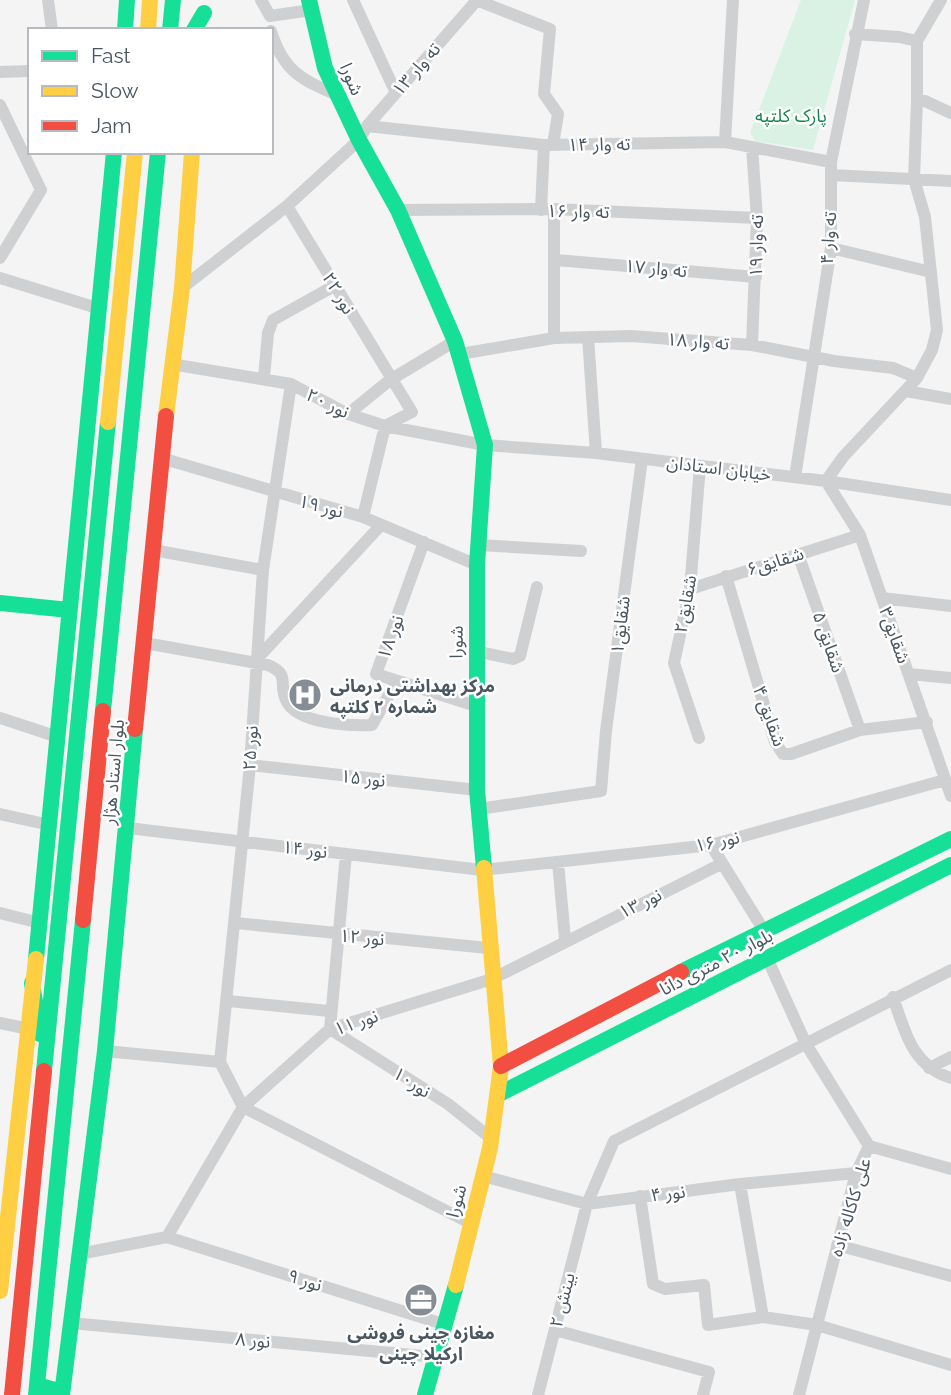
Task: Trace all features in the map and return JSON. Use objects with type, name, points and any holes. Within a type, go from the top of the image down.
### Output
[{"type":"main road","points":[[125,28],[127,0]]},
{"type":"main road","points":[[148,28],[150,0]]},
{"type":"main road","points":[[170,28],[173,0]]},
{"type":"main road","name":"شورا","points":[[310,5],[326,68],[337,95],[398,210],[457,348],[485,445],[477,565],[475,651],[477,790],[488,948],[500,1066],[499,1094],[483,1176],[425,1395]]},
{"type":"main road","points":[[195,28],[204,6]]},
{"type":"main road","points":[[202,28],[204,6]]},
{"type":"main road","points":[[0,1291],[6,1153],[29,1029],[114,154]]},
{"type":"main road","points":[[12,1395],[135,154]]},
{"type":"main road","name":"بلوار استاد هژار","points":[[37,1390],[75,969],[158,154]]},
{"type":"main road","name":"بلوار استاد هژار","points":[[62,1393],[105,1051],[170,364],[182,288],[192,154]]},
{"type":"main road","points":[[0,603],[69,610]]},
{"type":"main road","name":"بلوار ۲۰ متری دانا","points":[[500,1066],[763,929],[951,839]]},
{"type":"main road","name":"بلوار ۲۰ متری دانا","points":[[499,1094],[951,865]]},
{"type":"main road","points":[[33,983],[45,1064]]},
{"type":"main road","points":[[37,1390],[62,1393]]},
{"type":"street","points":[[48,0],[52,28]]},
{"type":"street","points":[[261,0],[270,16],[271,28]]},
{"type":"street","points":[[353,0],[396,93]]},
{"type":"street","points":[[477,0],[550,29],[544,94],[558,114],[548,145],[548,209],[556,260],[554,338]]},
{"type":"street","name":"ته وار ۱۳","points":[[182,288],[287,206],[359,140],[367,126],[477,0]]},
{"type":"street","points":[[725,142],[733,0]]},
{"type":"street","name":"ته وار ۴","points":[[795,477],[831,247],[831,169],[855,34],[864,0]]},
{"type":"street","points":[[826,481],[843,457],[917,378],[935,340],[925,217],[915,179],[917,41],[942,0]]},
{"type":"street","points":[[270,16],[310,5]]},
{"type":"street","points":[[855,34],[917,41]]},
{"type":"street","points":[[273,35],[292,70],[302,80],[337,95]]},
{"type":"street","points":[[0,72],[28,71]]},
{"type":"street","points":[[917,101],[951,113]]},
{"type":"street","points":[[0,105],[41,190],[0,258]]},
{"type":"street","name":"ته وار ۱۴","points":[[367,126],[548,145],[725,142],[752,146],[831,169],[951,181]]},
{"type":"street","points":[[0,138],[12,132]]},
{"type":"street","name":"ته وار ۱۹","points":[[752,146],[757,218],[752,345]]},
{"type":"street","name":"نور ۲۲","points":[[287,206],[390,380],[412,412],[386,426]]},
{"type":"street","name":"ته وار ۱۶","points":[[398,210],[548,209],[757,218]]},
{"type":"street","points":[[831,247],[931,272]]},
{"type":"street","name":"ته وار ۱۷","points":[[556,260],[756,276]]},
{"type":"street","points":[[0,278],[97,308]]},
{"type":"street","points":[[264,377],[268,333],[273,320],[334,286]]},
{"type":"street","name":"ته وار ۱۸","points":[[457,348],[554,338],[631,336],[752,345],[893,368],[917,378]]},
{"type":"street","points":[[588,337],[596,453]]},
{"type":"street","points":[[348,414],[390,380],[457,348]]},
{"type":"street","name":"نور ۲۰","points":[[170,364],[264,377],[291,384],[348,414],[386,426],[485,445]]},
{"type":"street","name":"نور ۲۵","points":[[220,1062],[250,765],[254,661],[263,570],[291,384]]},
{"type":"street","points":[[906,391],[951,399]]},
{"type":"street","points":[[363,517],[386,426]]},
{"type":"street","name":"خیابان استادان","points":[[485,445],[596,453],[826,481],[951,500]]},
{"type":"street","name":"نور ۱۹","points":[[161,458],[273,493],[363,517],[477,565]]},
{"type":"street","name":"شقایق۱","points":[[479,809],[601,791],[642,459]]},
{"type":"street","name":"شقایق۲","points":[[699,738],[674,663],[690,589],[700,466]]},
{"type":"street","name":"شقایق۳","points":[[826,481],[860,535],[951,796]]},
{"type":"street","points":[[254,661],[381,525]]},
{"type":"street","name":"شقایق۶","points":[[690,589],[860,535]]},
{"type":"street","name":"نور ۱۸","points":[[424,542],[376,674],[476,706]]},
{"type":"street","points":[[478,545],[581,551]]},
{"type":"street","points":[[152,550],[263,570]]},
{"type":"street","name":"شقایق ۵","points":[[798,554],[860,730]]},
{"type":"street","name":"شقایق ۴","points":[[726,576],[779,749],[783,754],[791,754],[860,730],[927,722]]},
{"type":"street","points":[[475,651],[513,659],[520,656],[537,587]]},
{"type":"street","points":[[882,598],[951,606]]},
{"type":"street","points":[[145,643],[254,661],[278,669],[284,678],[285,699],[299,714],[350,726],[372,725],[396,682]]},
{"type":"street","points":[[909,674],[951,678]]},
{"type":"street","points":[[0,719],[58,737]]},
{"type":"street","name":"نور ۱۵","points":[[250,765],[477,790]]},
{"type":"street","name":"نور ۱۶","points":[[482,870],[711,845],[945,780]]},
{"type":"street","points":[[0,814],[50,825]]},
{"type":"street","name":"نور ۱۴","points":[[128,828],[482,870]]},
{"type":"street","points":[[711,845],[720,864],[763,929]]},
{"type":"street","points":[[330,1029],[329,1011],[346,854]]},
{"type":"street","points":[[558,862],[565,939]]},
{"type":"street","name":"نور ۱۳","points":[[492,979],[565,939],[720,864]]},
{"type":"street","points":[[0,913],[40,923]]},
{"type":"street","name":"نور ۱۲","points":[[235,923],[488,948]]},
{"type":"street","name":"علی کاکاله زاده","points":[[767,958],[806,1044],[869,1146],[856,1173],[799,1395]]},
{"type":"street","name":"بینش ۲","points":[[538,1395],[587,1204],[614,1141],[893,997],[951,970]]},
{"type":"street","name":"نور ۱۱","points":[[167,1237],[243,1107],[330,1029],[492,979]]},
{"type":"street","points":[[893,997],[911,1047],[929,1068],[951,1078]]},
{"type":"street","points":[[228,1001],[329,1011]]},
{"type":"street","points":[[0,1023],[29,1029]]},
{"type":"street","name":"نور۱۰","points":[[330,1029],[448,1104],[492,1139]]},
{"type":"street","points":[[105,1051],[220,1062],[243,1107],[470,1223]]},
{"type":"street","points":[[929,1068],[951,1057]]},
{"type":"street","points":[[869,1146],[951,1169]]},
{"type":"street","name":"نور ۴","points":[[483,1176],[587,1204],[740,1184],[856,1173]]},
{"type":"street","points":[[740,1184],[763,1317]]},
{"type":"street","points":[[640,1196],[653,1284],[665,1289],[704,1285],[708,1325],[763,1317],[817,1325],[951,1365]]},
{"type":"street","points":[[79,1254],[167,1237]]},
{"type":"street","name":"نور ۹","points":[[167,1237],[443,1324]]},
{"type":"street","points":[[837,1245],[951,1276]]},
{"type":"street","name":"نور ۸","points":[[71,1323],[434,1357]]},
{"type":"street","points":[[555,1330],[709,1372],[703,1395]]},
{"type":"green space","name":"پارک کلتپه","points":[[801,0],[855,0],[813,150],[755,141],[750,133]]},
{"type":"traffic: fast","points":[[125,28],[127,0]]},
{"type":"traffic: fast","points":[[170,28],[173,0]]},
{"type":"traffic: fast","points":[[309,0],[325,68],[359,140],[398,210],[455,341],[485,445],[477,565],[477,790],[484,868]]},
{"type":"traffic: fast","points":[[195,28],[204,13]]},
{"type":"traffic: fast","points":[[36,959],[114,154]]},
{"type":"traffic: fast","points":[[103,711],[158,154]]},
{"type":"traffic: fast","points":[[44,1071],[108,422]]},
{"type":"traffic: fast","points":[[0,603],[69,610]]},
{"type":"traffic: fast","points":[[62,1395],[105,1051],[135,729]]},
{"type":"traffic: fast","points":[[681,972],[951,839]]},
{"type":"traffic: fast","points":[[499,1094],[951,865]]},
{"type":"traffic: fast","points":[[36,1395],[83,920]]},
{"type":"traffic: fast","points":[[32,983],[40,1034]]},
{"type":"traffic: fast","points":[[425,1395],[456,1285]]},
{"type":"traffic: fast","points":[[37,1385],[62,1392]]},
{"type":"traffic: slow","points":[[148,28],[150,0]]},
{"type":"traffic: slow","points":[[108,422],[135,154]]},
{"type":"traffic: slow","points":[[166,416],[182,288],[192,154]]},
{"type":"traffic: slow","points":[[456,1285],[490,1148],[501,1066],[484,868]]},
{"type":"traffic: slow","points":[[0,1291],[36,959]]},
{"type":"traffic: jam","points":[[135,729],[166,416]]},
{"type":"traffic: jam","points":[[83,920],[103,711]]},
{"type":"traffic: jam","points":[[501,1066],[681,972]]},
{"type":"traffic: jam","points":[[12,1395],[44,1071]]},
{"type":"place","name":"مرکز بهداشتی درمانی شماره ۲ کلتپه","points":[[305,695]]},
{"type":"place","name":"مغازه چینی فروشی ارکیلا چینی","points":[[421,1300]]}]
